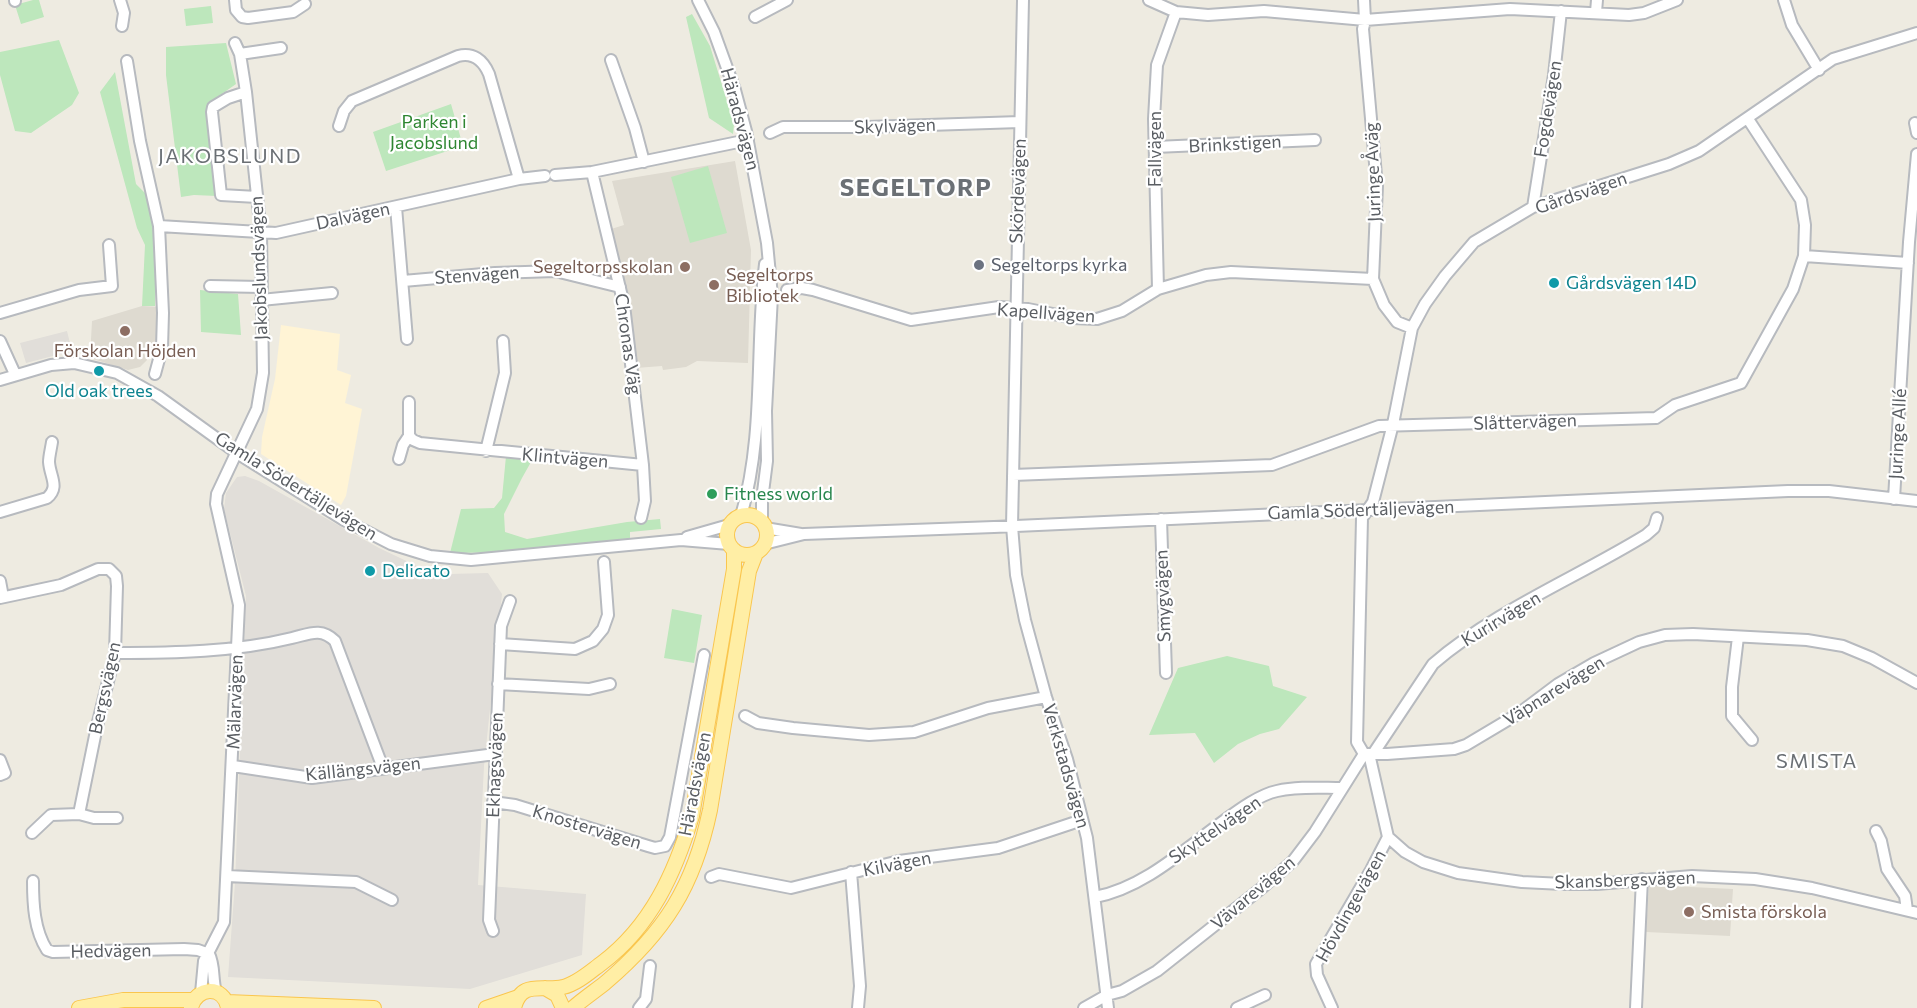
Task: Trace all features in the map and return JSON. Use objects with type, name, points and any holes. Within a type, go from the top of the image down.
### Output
[{"type":"main road","points":[[754,516],[764,525],[767,536],[760,548],[742,554],[732,547],[727,534],[729,525],[735,518],[754,516]]},
{"type":"main road","name":"Häradsvägen","points":[[516,1003],[532,988],[563,987],[605,961],[633,935],[664,891],[681,852],[692,816],[734,569],[732,547]]},
{"type":"main road","name":"Häradsvägen","points":[[573,1008],[604,984],[657,932],[675,906],[696,863],[710,810],[750,571],[760,548]]},
{"type":"main road","points":[[543,987],[557,995],[563,1008]]},
{"type":"main road","points":[[79,1008],[123,1000],[195,1000],[216,992],[228,1005],[374,1008]]},
{"type":"main road","points":[[486,1008],[516,1003]]},
{"type":"street","points":[[120,0],[124,13],[122,26]]},
{"type":"street","points":[[235,0],[236,10],[242,17],[248,18],[293,12],[305,4]]},
{"type":"street","name":"Häradsvägen","points":[[698,0],[714,32],[735,90],[748,140],[767,243],[772,296],[766,402],[767,461],[762,500],[764,525]]},
{"type":"street","points":[[755,17],[787,0]]},
{"type":"street","name":"Skördevägen","points":[[1012,526],[1023,0]]},
{"type":"street","points":[[1149,0],[1176,12],[1208,15],[1264,11],[1365,20],[1510,9],[1629,15],[1644,13],[1677,0]]},
{"type":"street","name":"Juringe Åväg","points":[[1364,0],[1363,29],[1377,186],[1373,279],[1384,305],[1397,322],[1412,328]]},
{"type":"street","points":[[1596,12],[1597,0]]},
{"type":"street","points":[[1784,0],[1792,25],[1819,70]]},
{"type":"street","name":"Fogdevägen","points":[[1533,207],[1562,11]]},
{"type":"street","name":"Fallvägen","points":[[1158,289],[1154,119],[1157,64],[1176,12]]},
{"type":"street","name":"Gårdsvägen","points":[[1368,510],[1373,502],[1393,424],[1412,328],[1425,304],[1473,242],[1533,207],[1669,164],[1699,151],[1833,59],[1917,33]]},
{"type":"street","name":"Jakobslundsvägen","points":[[237,453],[252,421],[260,396],[263,373],[261,233],[246,92],[238,49],[281,48]]},
{"type":"street","points":[[339,126],[344,111],[352,100],[458,56],[468,54],[484,64],[489,74],[519,179]]},
{"type":"street","points":[[611,60],[635,128],[644,162]]},
{"type":"street","points":[[127,61],[140,141],[159,226],[163,313],[162,348],[155,374]]},
{"type":"street","points":[[246,92],[228,98],[213,107],[212,112],[221,195],[257,197]]},
{"type":"street","name":"Slåttervägen","points":[[1013,475],[1272,465],[1379,426],[1393,424],[1656,418],[1675,405],[1741,383],[1793,289],[1804,256],[1805,225],[1801,200],[1748,119]]},
{"type":"street","name":"Skylvägen","points":[[770,133],[783,127],[1020,122]]},
{"type":"street","points":[[592,172],[748,140]]},
{"type":"street","name":"Brinkstigen","points":[[1155,147],[1315,140]]},
{"type":"street","name":"Juringe Allé","points":[[1894,499],[1917,154]]},
{"type":"street","name":"Dalvägen","points":[[159,226],[276,233],[519,179],[592,172]]},
{"type":"street","name":"Chronas Väg","points":[[592,172],[620,287],[628,339],[643,465],[645,501],[641,518]]},
{"type":"street","points":[[396,207],[407,339]]},
{"type":"street","name":"Häradsvägen","points":[[741,516],[747,495],[753,449],[759,379],[761,297],[767,243]]},
{"type":"street","points":[[0,313],[79,290],[112,286],[109,245]]},
{"type":"street","points":[[1804,256],[1908,263]]},
{"type":"street","name":"Stenvägen","points":[[403,281],[495,273],[555,271],[620,287]]},
{"type":"street","name":"Kapellvägen","points":[[788,290],[813,290],[911,320],[999,307],[1016,307],[1073,318],[1097,319],[1122,311],[1158,289],[1206,275],[1231,272],[1373,279]]},
{"type":"street","points":[[210,286],[261,287]]},
{"type":"street","points":[[261,300],[332,293]]},
{"type":"street","points":[[0,341],[15,374]]},
{"type":"street","points":[[486,451],[505,373],[503,341]]},
{"type":"street","name":"Gamla Södertäljevägen","points":[[0,380],[51,365],[74,363],[117,373],[158,396],[237,453],[344,520],[392,544],[430,556],[471,560],[681,540],[732,547]]},
{"type":"street","points":[[399,459],[403,445],[409,436],[409,402]]},
{"type":"street","name":"Klintvägen","points":[[409,436],[420,443],[643,465]]},
{"type":"street","points":[[0,512],[47,498],[53,493],[49,462],[52,442]]},
{"type":"street","name":"Mälarvägen","points":[[195,1000],[204,962],[224,922],[238,648],[237,593],[216,504],[221,484],[237,453]]},
{"type":"street","name":"Gamla Södertäljevägen","points":[[764,525],[804,534],[1788,491],[1829,491],[1917,501]]},
{"type":"street","points":[[1368,510],[1362,518],[1357,742],[1369,754],[1388,837]]},
{"type":"street","name":"Kurirvägen","points":[[1369,754],[1433,664],[1502,616],[1646,535],[1654,528],[1657,518]]},
{"type":"street","name":"Smygvägen","points":[[1161,519],[1166,673]]},
{"type":"street","name":"Gamla Södertäljevägen","points":[[681,540],[729,525]]},
{"type":"street","name":"Verkstadsvägen","points":[[1012,526],[1016,575],[1025,620],[1046,697],[1067,759],[1087,838],[1108,1008]]},
{"type":"street","name":"Gamla Södertäljevägen","points":[[760,548],[804,534]]},
{"type":"street","points":[[500,644],[575,649],[593,641],[603,629],[609,615],[604,562]]},
{"type":"street","name":"Bergsvägen","points":[[2,598],[61,585],[98,569],[109,569],[116,576],[115,653],[79,814]]},
{"type":"street","points":[[0,581],[2,598]]},
{"type":"street","name":"Ekhagsvägen","points":[[493,932],[489,920],[500,644],[501,626],[510,601]]},
{"type":"street","points":[[115,653],[238,648],[318,632],[328,634],[335,641],[383,768]]},
{"type":"street","name":"Väpnarevägen","points":[[1369,754],[1454,749],[1466,745],[1518,714],[1558,684],[1594,663],[1639,642],[1665,635],[1693,634],[1807,640],[1843,646],[1872,658],[1917,683]]},
{"type":"street","points":[[1738,637],[1732,687],[1732,716],[1752,740]]},
{"type":"street","name":"Knostervägen","points":[[493,802],[514,805],[655,848],[665,846],[670,837],[704,655]]},
{"type":"street","points":[[498,684],[589,689],[610,684]]},
{"type":"street","points":[[745,716],[758,723],[869,735],[914,732],[988,708],[1046,697]]},
{"type":"street","name":"Källängsvägen","points":[[232,766],[312,778],[495,754]]},
{"type":"street","name":"Vävarevägen","points":[[1084,1008],[1107,995],[1122,991],[1157,971],[1293,861],[1316,832],[1342,788],[1369,754]]},
{"type":"street","points":[[0,760],[5,773],[0,775]]},
{"type":"street","name":"Skyttelvägen","points":[[1095,897],[1106,895],[1141,879],[1236,813],[1275,791],[1293,788],[1342,788]]},
{"type":"street","points":[[32,833],[51,815],[79,814],[94,818],[117,818]]},
{"type":"street","name":"Kilvägen","points":[[711,878],[719,874],[791,888],[899,861],[998,848],[1082,820]]},
{"type":"street","points":[[1876,831],[1881,841],[1887,869],[1905,896],[1912,912]]},
{"type":"street","name":"Skansbergsvägen","points":[[1388,837],[1405,852],[1423,862],[1458,873],[1522,882],[1563,884],[1597,884],[1692,876],[1755,879],[1792,884],[1912,912]]},
{"type":"street","name":"Hövdingevägen","points":[[1332,1008],[1317,975],[1316,963],[1388,837]]},
{"type":"street","points":[[851,872],[860,987],[858,1008]]},
{"type":"street","points":[[227,876],[356,882],[392,900]]},
{"type":"street","points":[[1636,1008],[1642,879]]},
{"type":"street","name":"Hedvägen","points":[[33,881],[33,904],[40,935],[47,950],[53,952],[184,949],[209,954]]},
{"type":"street","points":[[209,954],[213,962],[213,983],[216,992]]},
{"type":"street","points":[[639,1008],[646,999],[651,966]]},
{"type":"street","points":[[1238,1008],[1265,995]]},
{"type":"shaded area","name":"Segeltorpsskolan","points":[[735,161],[751,250],[748,363],[697,361],[686,367],[663,370],[662,366],[636,368],[608,230],[624,225],[612,181]]},
{"type":"shaded area","name":"Förskolan Höjden","points":[[142,306],[160,307],[158,342],[144,354],[147,360],[140,367],[128,370],[90,358],[92,321]]},
{"type":"shaded area","points":[[281,325],[340,334],[337,370],[351,375],[345,403],[362,409],[346,496],[341,505],[261,454],[262,437],[275,379]]},
{"type":"shaded area","points":[[67,331],[72,351],[26,363],[20,343]]},
{"type":"shaded area","points":[[245,476],[259,481],[379,548],[417,566],[449,574],[488,573],[502,594],[484,766],[478,885],[586,894],[582,955],[470,989],[228,977],[235,883],[246,596],[224,509],[226,493],[237,477]]},
{"type":"shaded area","name":"Smista förskola","points":[[1649,885],[1733,889],[1730,936],[1646,932]]},
{"type":"green space","points":[[39,0],[44,17],[21,24],[15,5]]},
{"type":"green space","points":[[211,6],[213,23],[186,26],[184,9]]},
{"type":"green space","points":[[692,14],[710,46],[734,124],[733,134],[709,118],[686,17]]},
{"type":"green space","points":[[59,40],[79,93],[72,105],[31,133],[15,131],[0,75],[0,52]]},
{"type":"green space","points":[[226,43],[236,84],[209,103],[207,111],[217,196],[181,197],[166,75],[166,47]]},
{"type":"green space","points":[[115,72],[136,184],[147,195],[156,224],[155,306],[142,306],[145,245],[137,228],[100,92]]},
{"type":"green space","name":"Parken i Jacobslund","points":[[451,104],[463,146],[386,171],[373,132]]},
{"type":"green space","points":[[708,166],[727,233],[690,243],[671,177]]},
{"type":"green space","points":[[200,290],[238,294],[241,335],[201,332]]},
{"type":"green space","points":[[506,456],[524,458],[531,462],[504,514],[505,532],[527,539],[627,522],[660,519],[661,529],[630,532],[630,541],[524,552],[450,553],[461,509],[494,508],[502,498]]},
{"type":"green space","points":[[672,609],[702,615],[694,663],[664,658]]},
{"type":"green space","points":[[1227,656],[1269,666],[1273,686],[1307,697],[1279,729],[1260,734],[1238,744],[1214,763],[1195,733],[1149,735],[1178,668]]},
{"type":"place","name":"Segeltorps kyrka","points":[[979,265]]},
{"type":"place","name":"Segeltorpsskolan","points":[[685,267]]},
{"type":"place","name":"Gårdsvägen 14D","points":[[1554,283]]},
{"type":"place","name":"Segeltorps Bibliotek","points":[[714,285]]},
{"type":"place","name":"Förskolan Höjden","points":[[125,331]]},
{"type":"place","name":"Old oak trees","points":[[99,371]]},
{"type":"place","name":"Fitness world","points":[[712,494]]},
{"type":"place","name":"Delicato","points":[[370,571]]},
{"type":"place","name":"Smista förskola","points":[[1689,912]]},
{"type":"district","name":"JAKOBSLUND","points":[[230,156]]},
{"type":"district","name":"SEGELTORP","points":[[916,188]]},
{"type":"district","name":"SMISTA","points":[[1817,761]]}]
